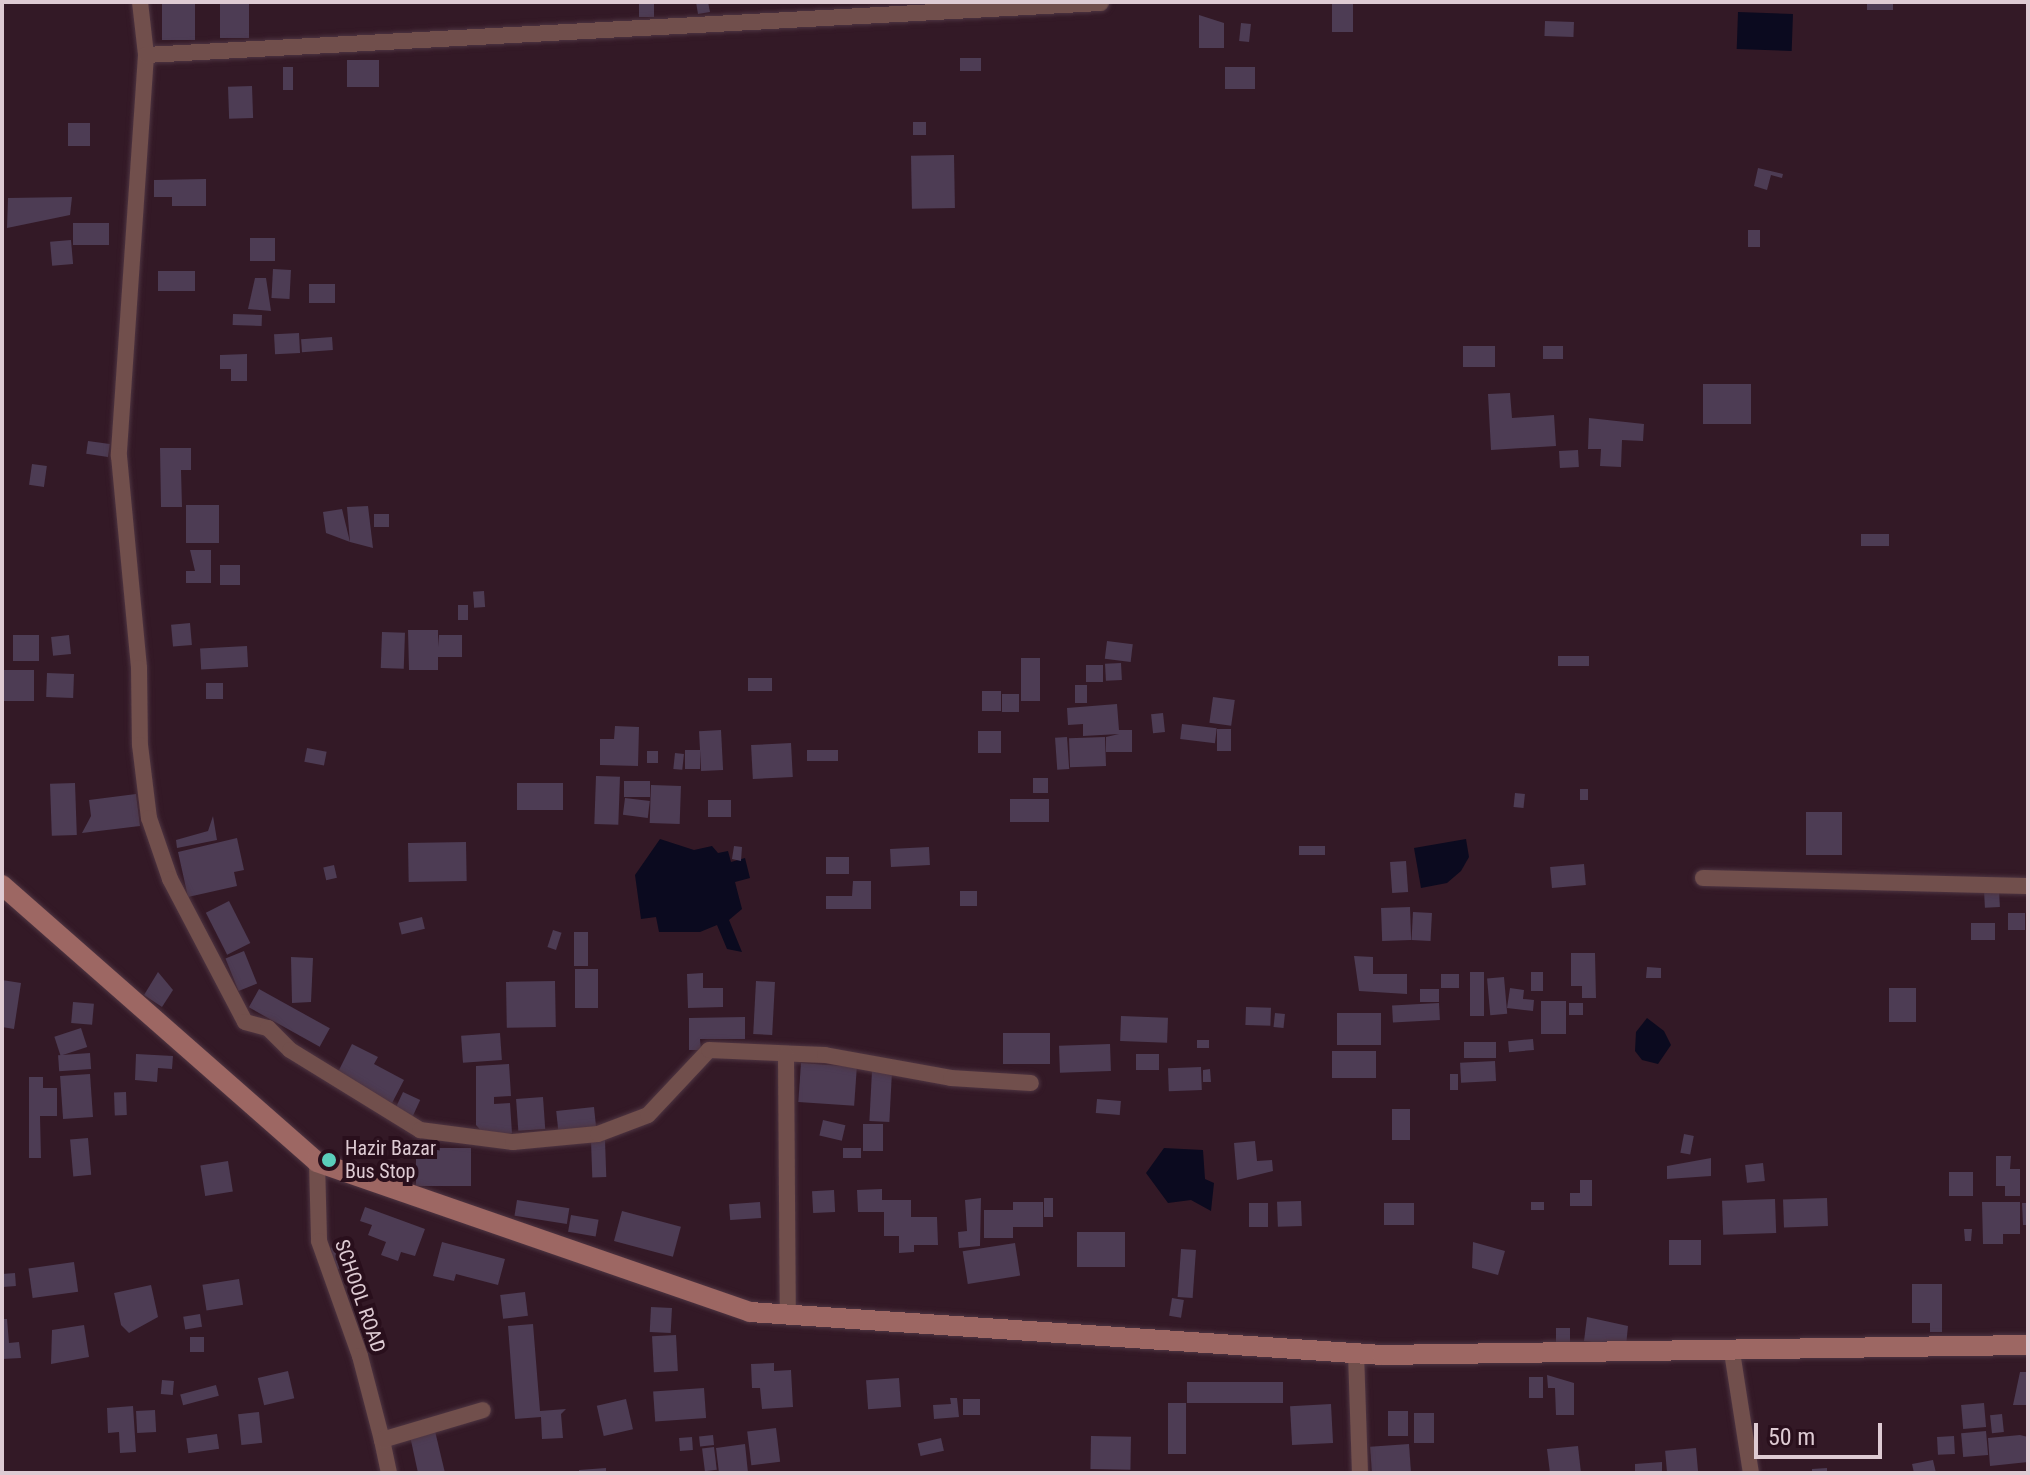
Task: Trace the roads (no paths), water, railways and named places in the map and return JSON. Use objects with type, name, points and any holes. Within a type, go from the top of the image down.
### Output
[{"type":"main road","points":[[2,885],[317,1162],[750,1312],[1356,1353],[1732,1352],[2028,1345]]},
{"type":"street","points":[[140,2],[146,55],[119,456],[139,668],[140,745],[149,818],[170,879],[245,1022],[268,1028],[290,1050],[420,1130],[513,1142],[598,1134],[648,1115],[709,1050],[825,1055],[951,1078],[1031,1083]]},
{"type":"street","points":[[146,55],[1101,3]]},
{"type":"street","points":[[1703,878],[2028,886]]},
{"type":"street","points":[[786,1055],[788,1314]]},
{"type":"street","name":"SCHOOL ROAD","points":[[317,1162],[319,1241],[360,1356],[389,1473]]},
{"type":"street","points":[[1732,1352],[1751,1473]]},
{"type":"street","points":[[1356,1353],[1360,1473]]},
{"type":"street","points":[[382,1440],[483,1410]]},
{"type":"water","points":[[1738,12],[1793,14],[1792,51],[1737,49]]},
{"type":"water","points":[[660,839],[694,850],[712,846],[718,853],[728,851],[731,862],[745,858],[750,878],[735,882],[742,909],[729,920],[742,952],[727,949],[717,925],[700,932],[659,932],[656,917],[641,919],[635,875]]},
{"type":"water","points":[[1466,839],[1469,857],[1461,871],[1447,883],[1421,888],[1414,848]]},
{"type":"water","points":[[1647,1018],[1664,1031],[1671,1045],[1658,1064],[1642,1060],[1635,1051],[1636,1032]]},
{"type":"water","points":[[1164,1148],[1203,1150],[1205,1179],[1214,1183],[1211,1211],[1191,1200],[1168,1203],[1146,1173]]},
{"type":"place","name":"Hazir Bazar Bus Stop","points":[[329,1160]]}]
